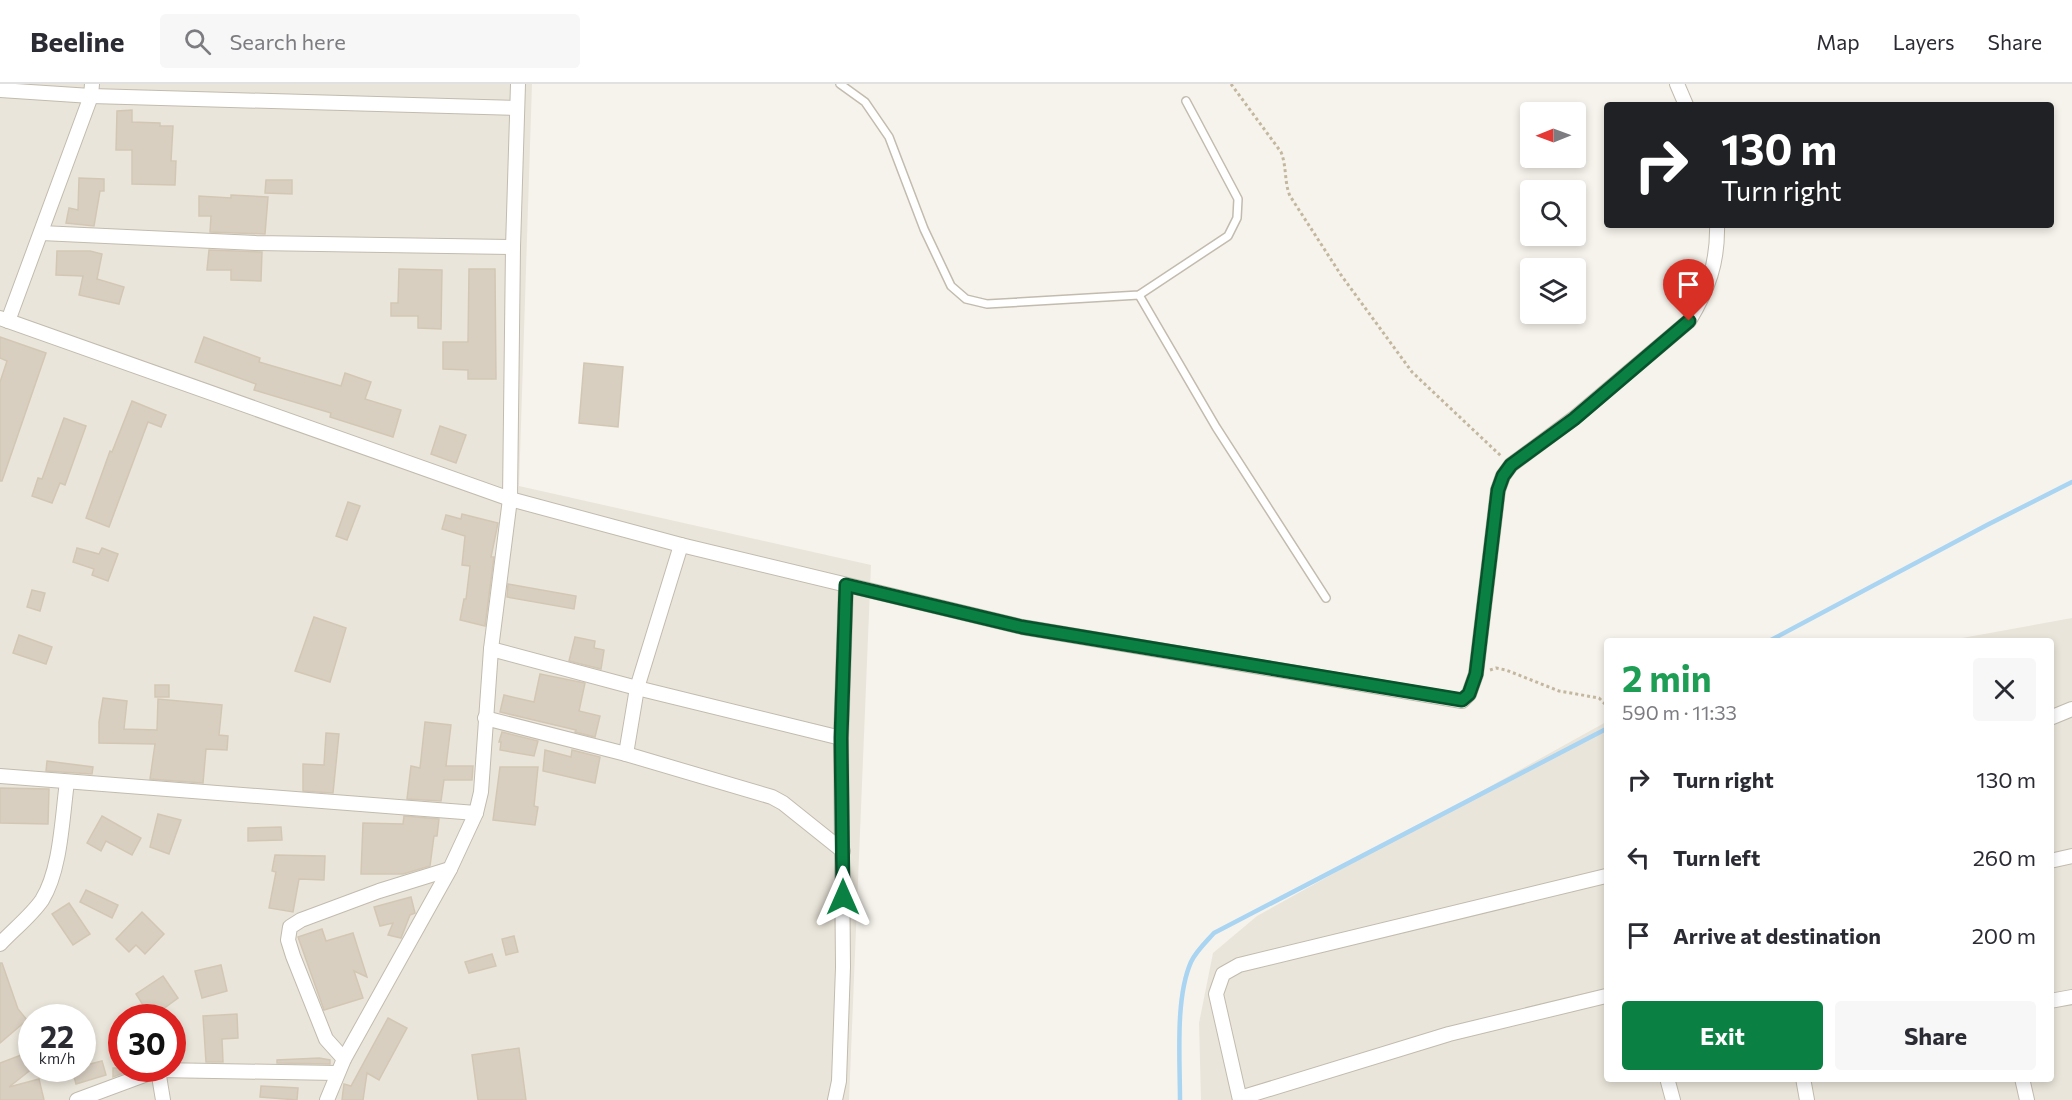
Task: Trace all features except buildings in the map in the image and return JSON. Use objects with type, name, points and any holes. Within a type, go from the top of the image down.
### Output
[{"type":"street","points":[[327,1100],[336,1073],[450,869],[476,813],[481,792],[491,649],[510,499],[513,247],[518,84]]},
{"type":"street","points":[[1677,84],[1685,102]]},
{"type":"street","points":[[0,90],[91,90],[517,108]]},
{"type":"street","points":[[91,90],[41,233],[4,320],[510,499],[681,545],[1022,627],[1450,699],[1462,700],[1469,694],[1475,677],[1498,490],[1503,476],[1511,465],[1574,419],[1689,321],[1712,276],[1718,246],[1717,228]]},
{"type":"street","points":[[41,233],[256,243],[513,247]]},
{"type":"street","points":[[626,754],[637,688],[681,545]]},
{"type":"street","points":[[835,1100],[839,1081],[841,1012],[843,851],[841,738],[846,585]]},
{"type":"street","points":[[491,649],[637,688],[841,738]]},
{"type":"street","points":[[2054,716],[2072,709]]},
{"type":"street","points":[[485,718],[626,754],[772,796],[843,851]]},
{"type":"street","points":[[0,776],[476,813]]},
{"type":"street","points":[[0,944],[40,902],[50,886],[55,867],[67,782]]},
{"type":"street","points":[[2054,860],[2072,856]]},
{"type":"street","points":[[344,1059],[326,1039],[288,940],[290,927],[301,920],[323,912],[450,869]]},
{"type":"street","points":[[1604,876],[1239,965],[1223,974],[1216,994],[1240,1099],[1449,1035],[1604,996]]},
{"type":"street","points":[[2054,1000],[2072,997]]},
{"type":"street","points":[[186,1070],[336,1073]]},
{"type":"street","points":[[77,1100],[126,1082]]},
{"type":"street","points":[[160,1082],[163,1100]]},
{"type":"street","points":[[1668,1082],[1673,1100]]},
{"type":"street","points":[[1804,1082],[1807,1100]]},
{"type":"street","points":[[2023,1082],[2027,1100]]},
{"type":"lane","points":[[840,84],[865,102],[889,137],[924,229],[951,286],[966,299],[987,304],[1139,295],[1228,237],[1237,218],[1238,199],[1186,101]]},
{"type":"lane","points":[[1139,295],[1216,427],[1326,598]]},
{"type":"path","points":[[1231,84],[1281,152],[1286,163],[1287,187],[1290,196],[1373,321],[1412,372],[1511,465]]},
{"type":"path","points":[[1475,677],[1496,668],[1506,670],[1559,691],[1599,698],[1604,703]]},
{"type":"shaded area","points":[[0,84],[532,84],[519,486],[871,565],[849,1100],[0,1100]]},
{"type":"shaded area","points":[[2072,618],[2072,1100],[1201,1100],[1199,1023],[1213,953],[1257,916],[1604,723],[1604,1082],[2054,1082],[2054,638],[1962,638]]},
{"type":"waterway","points":[[1775,638],[2072,482]]},
{"type":"waterway","points":[[1180,1100],[1180,1011],[1186,977],[1193,958],[1214,933],[1604,730]]},
{"type":"route","points":[[843,897],[841,738],[846,585],[1022,627],[1462,700],[1469,694],[1476,674],[1498,490],[1503,476],[1511,465],[1574,419],[1689,321]]}]
